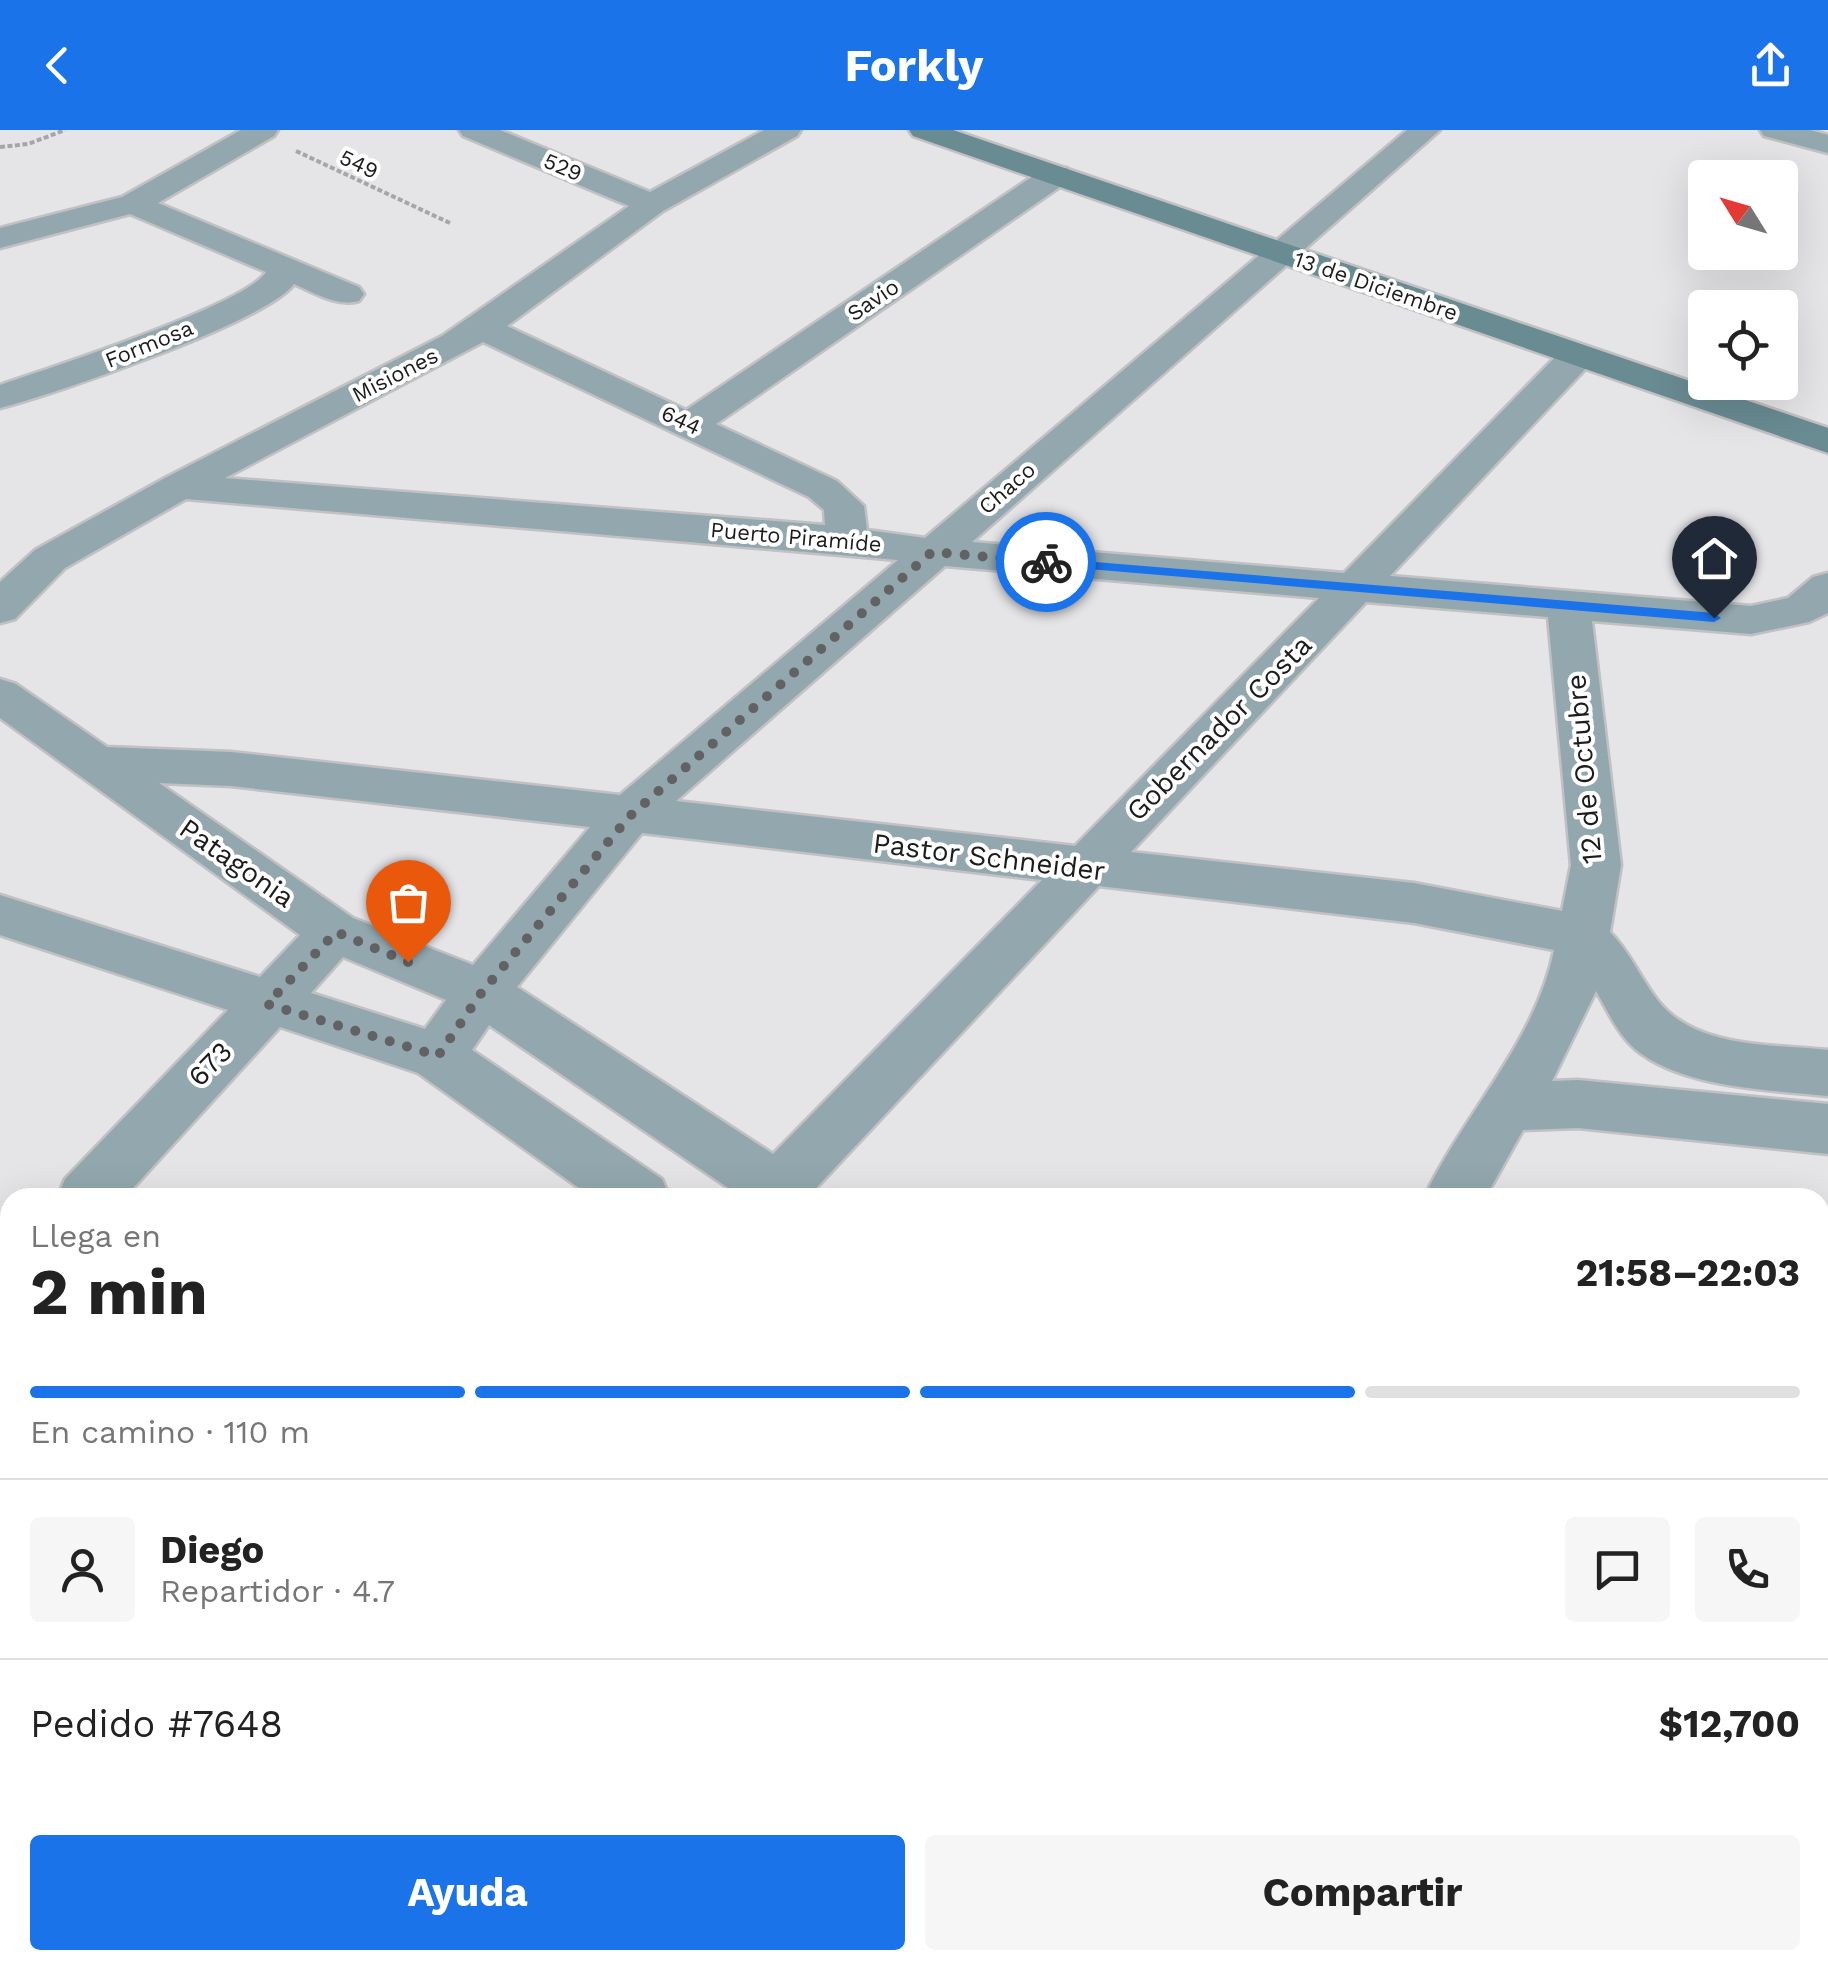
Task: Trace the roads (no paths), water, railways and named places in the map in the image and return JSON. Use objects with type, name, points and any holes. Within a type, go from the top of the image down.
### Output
[{"type":"street","name":"529","points":[[474,130],[652,204]]},
{"type":"street","name":"Misiones","points":[[0,609],[17,579],[179,486],[481,327],[652,204],[786,130]]},
{"type":"street","name":"13 de Diciembre","points":[[924,130],[1828,442]]},
{"type":"street","name":"Chaco","points":[[438,1056],[482,992],[630,816],[1425,130]]},
{"type":"street","points":[[1774,130],[1828,144]]},
{"type":"street","points":[[0,238],[132,204],[257,133]]},
{"type":"street","name":"Savio","points":[[690,424],[1056,175]]},
{"type":"street","points":[[132,204],[347,294]]},
{"type":"street","name":"Formosa","points":[[0,396],[131,353],[259,297],[278,284],[284,270]]},
{"type":"street","name":"644","points":[[481,327],[823,488],[844,506],[848,540]]},
{"type":"street","name":"Gobernador Costa","points":[[790,1188],[1081,868],[1356,590],[1576,356]]},
{"type":"street","name":"Puerto Piramíde","points":[[179,486],[848,540],[932,552],[1356,590],[1751,620],[1794,613],[1827,592]]},
{"type":"street","name":"12 de Octubre","points":[[1459,1188],[1555,1026],[1575,979],[1596,865],[1569,606]]},
{"type":"street","name":"Patagonia","points":[[0,695],[336,932],[482,992],[778,1188]]},
{"type":"street","name":"Pastor Schneider","points":[[94,763],[231,768],[1414,903],[1525,923],[1580,939]]},
{"type":"street","points":[[0,915],[438,1056],[630,1188]]},
{"type":"street","name":"673","points":[[95,1188],[336,932]]},
{"type":"street","points":[[1580,939],[1608,965],[1643,1022],[1664,1041],[1697,1055],[1828,1074]]},
{"type":"street","points":[[1509,1106],[1578,1104],[1828,1129]]},
{"type":"street","points":[[651,1188],[689,1129]]}]
